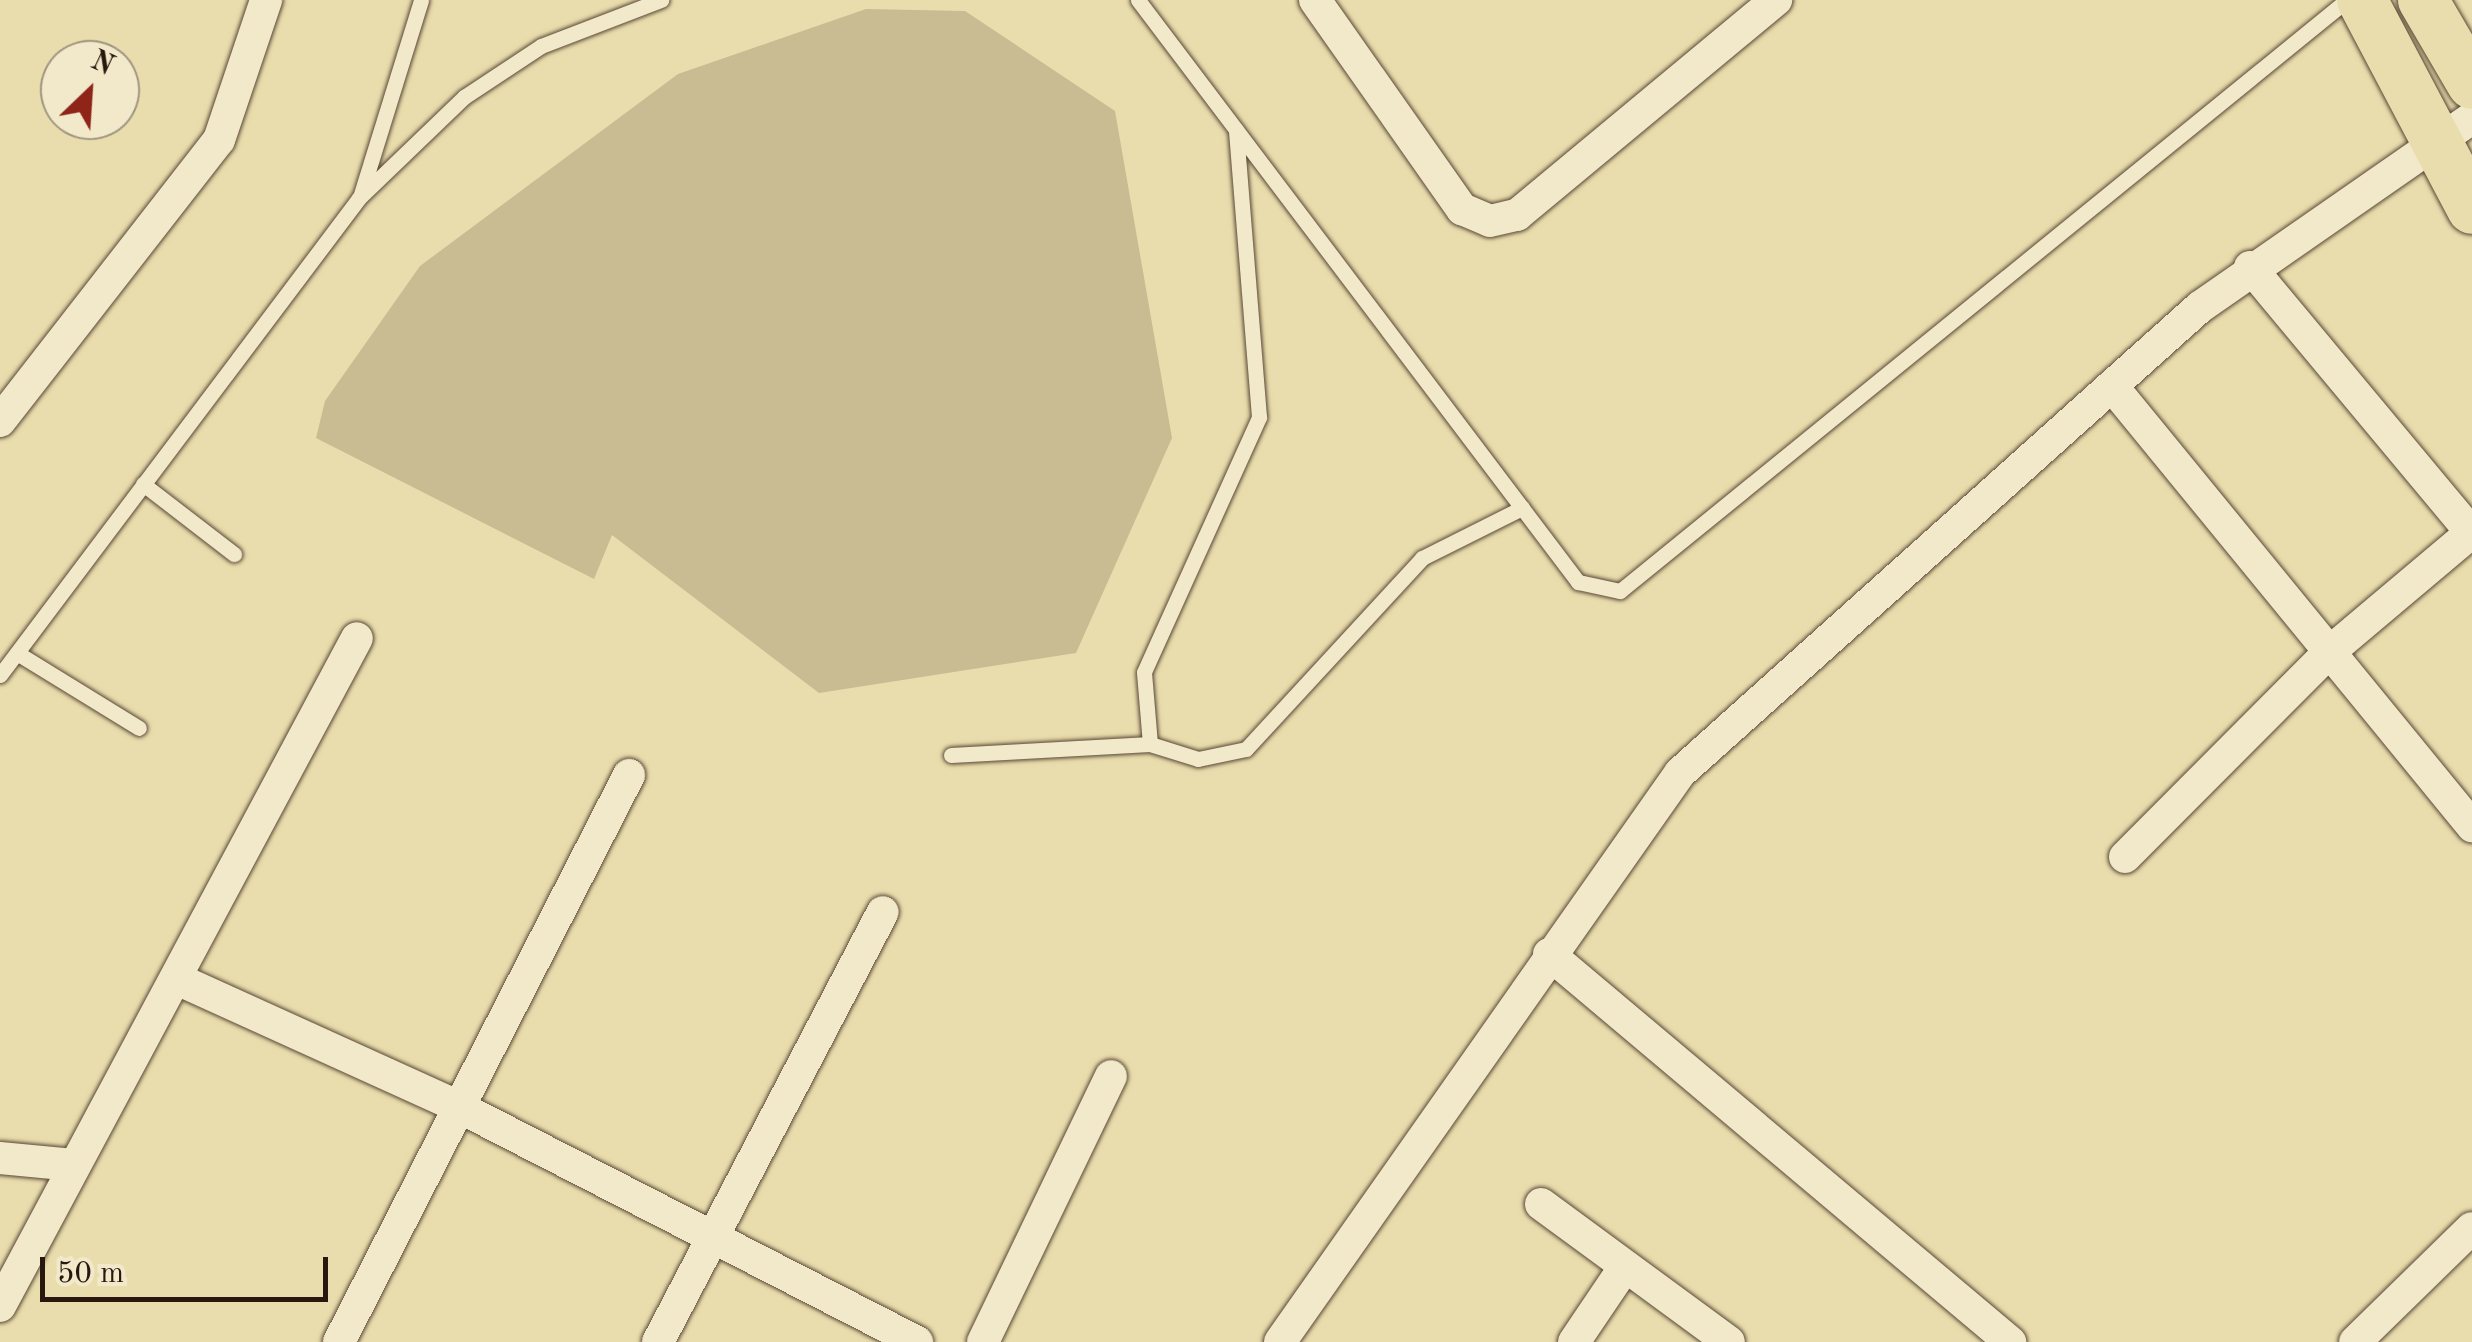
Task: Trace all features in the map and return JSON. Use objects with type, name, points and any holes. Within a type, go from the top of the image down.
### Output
[{"type":"main road","points":[[2362,0],[2454,130],[2472,209]]},
{"type":"main road","points":[[2423,0],[2467,63]]},
{"type":"street","points":[[0,421],[219,140],[266,0]]},
{"type":"street","points":[[1315,0],[1462,209],[1490,221],[1517,215],[1776,0]]},
{"type":"street","points":[[1280,1342],[1549,954],[1680,773],[2250,267],[2454,130]]},
{"type":"street","points":[[2125,856],[2327,654],[2472,532],[2250,267]]},
{"type":"street","points":[[2112,386],[2327,654],[2472,826]]},
{"type":"street","points":[[0,1306],[357,638]]},
{"type":"street","points":[[339,1342],[629,775]]},
{"type":"street","points":[[658,1342],[884,912]]},
{"type":"street","points":[[1549,954],[2010,1342]]},
{"type":"street","points":[[177,979],[459,1107],[917,1342]]},
{"type":"street","points":[[984,1342],[1111,1076]]},
{"type":"street","points":[[0,1158],[74,1164]]},
{"type":"street","points":[[1541,1204],[1729,1342]]},
{"type":"street","points":[[2356,1342],[2472,1228]]},
{"type":"street","points":[[1574,1342],[1624,1268]]},
{"type":"lane","points":[[360,198],[421,0]]},
{"type":"lane","points":[[0,675],[360,198],[479,86],[541,46],[661,0]]},
{"type":"lane","points":[[1138,0],[1578,582],[1620,592],[2347,0]]},
{"type":"lane","points":[[1150,744],[1144,672],[1260,417],[1236,128]]},
{"type":"lane","points":[[143,484],[234,554]]},
{"type":"lane","points":[[951,755],[1150,744],[1198,759],[1246,749],[1422,558],[1522,508]]},
{"type":"lane","points":[[17,653],[140,728]]},
{"type":"shaded area","points":[[866,9],[965,11],[1115,111],[1172,438],[1076,653],[819,693],[612,535],[594,579],[316,438],[325,401],[420,266],[678,74]]}]
